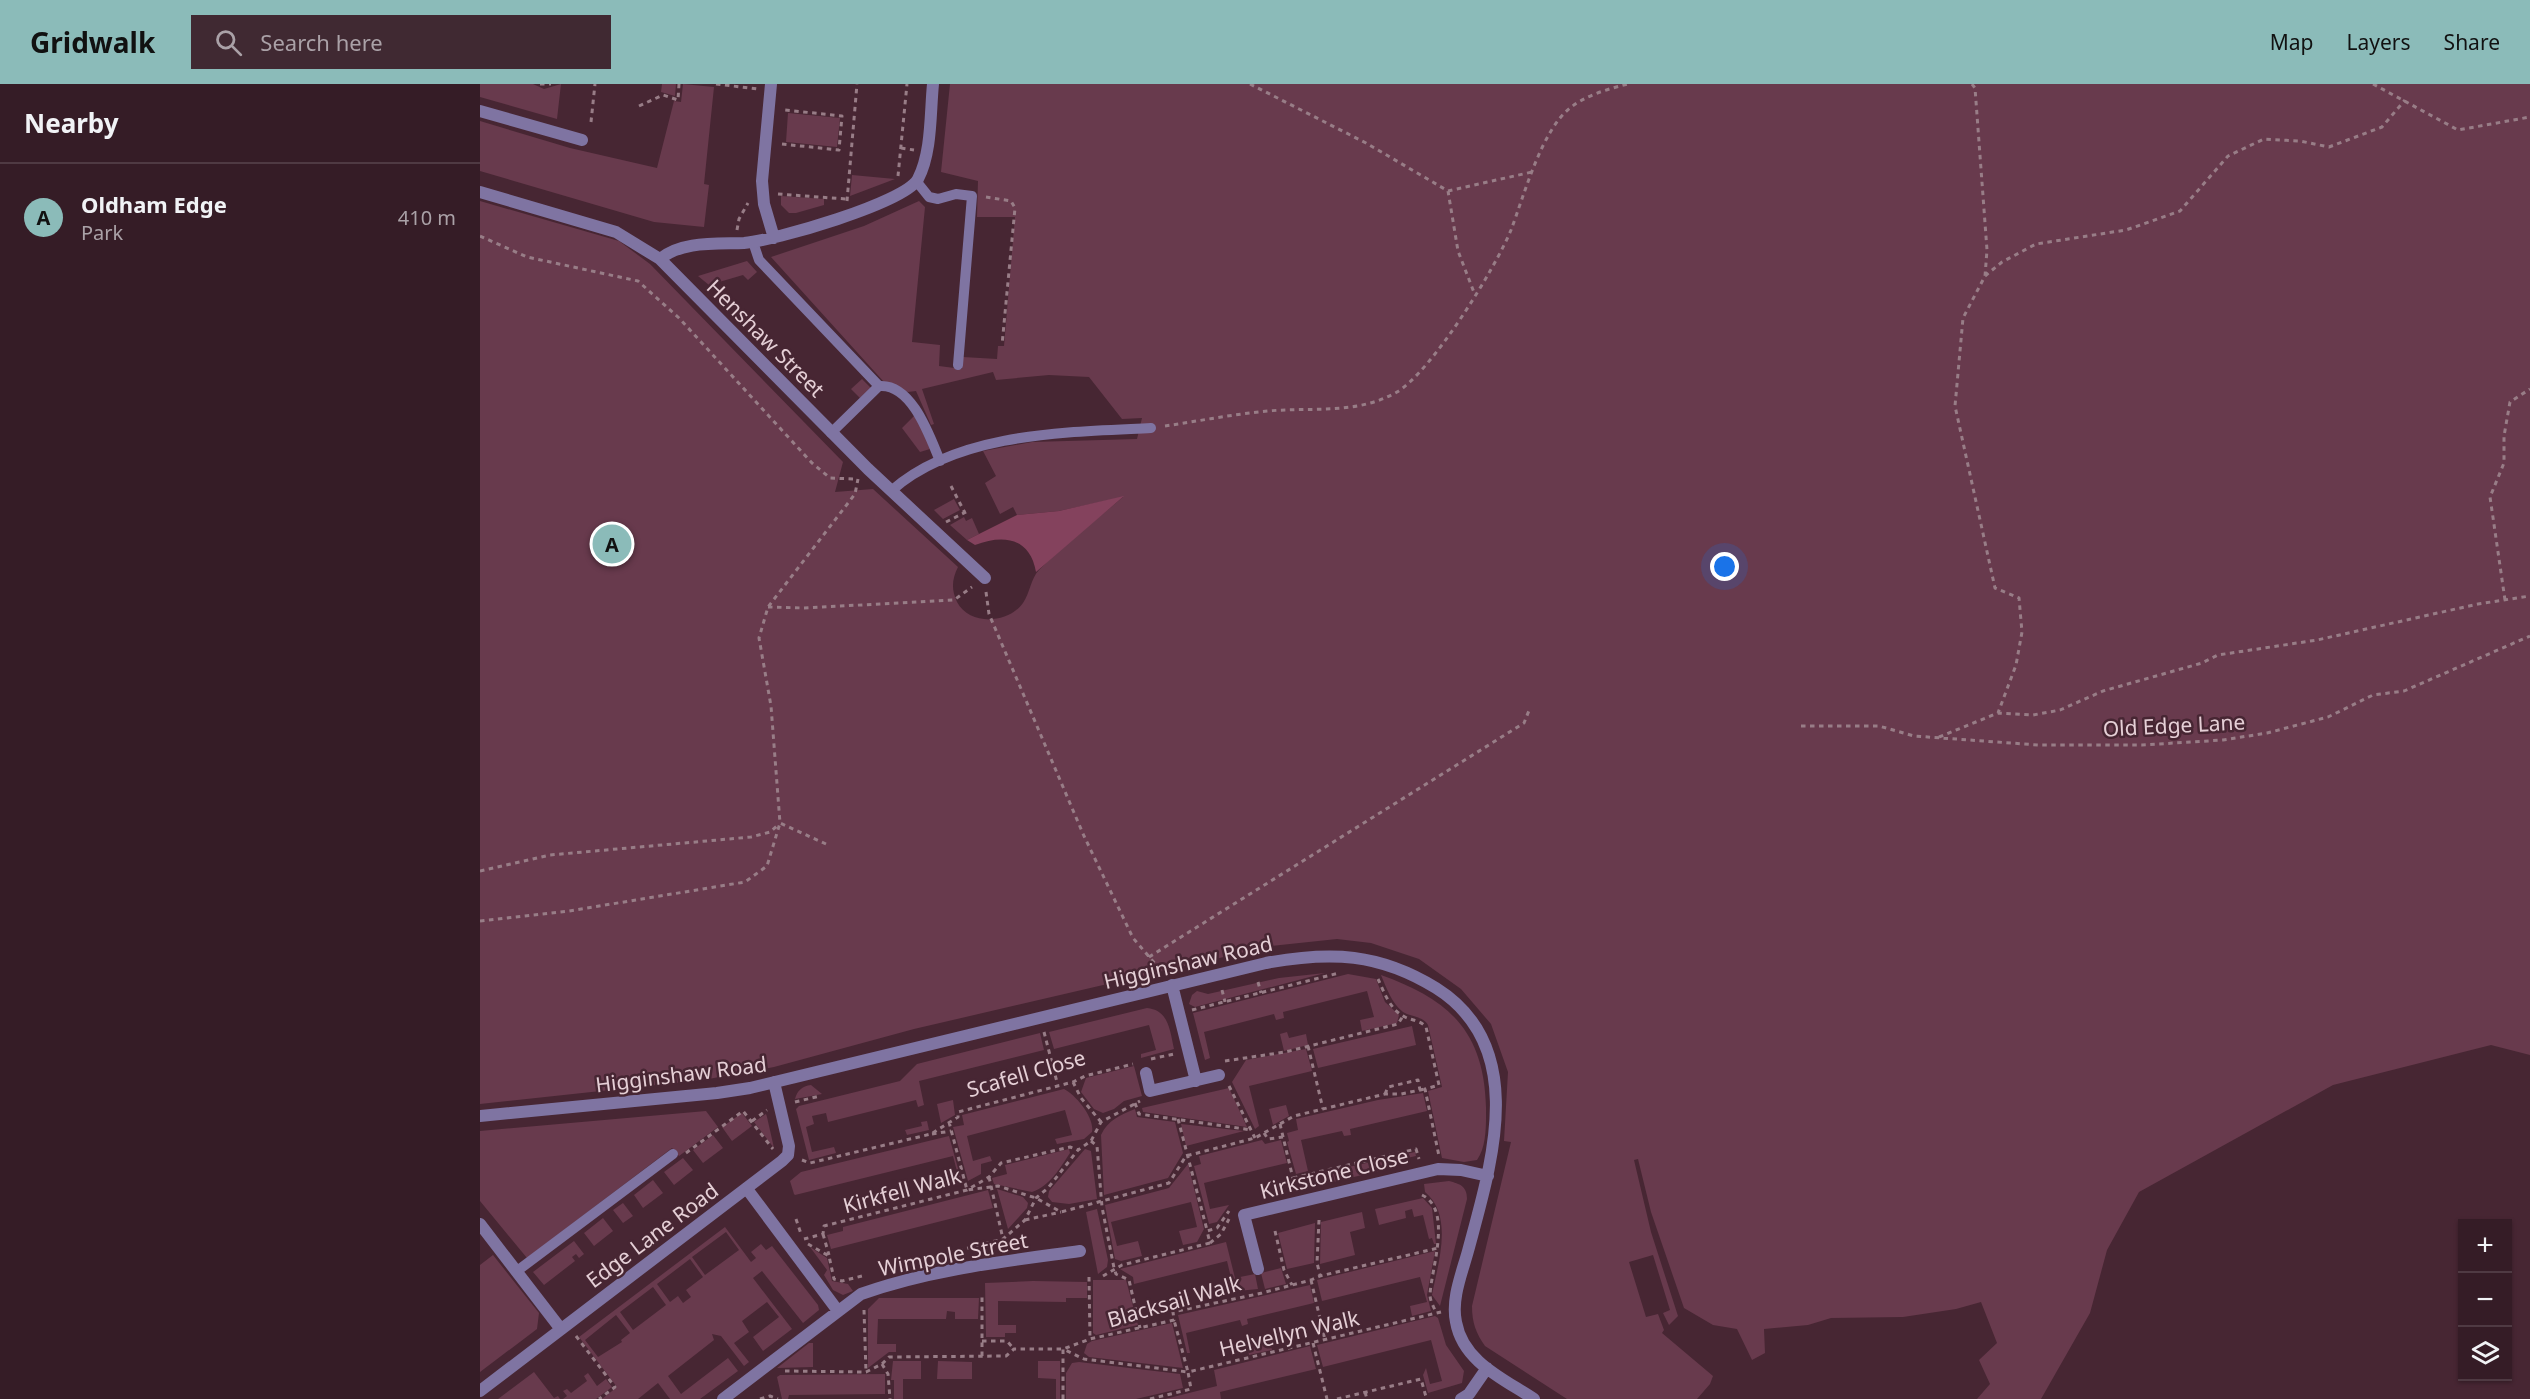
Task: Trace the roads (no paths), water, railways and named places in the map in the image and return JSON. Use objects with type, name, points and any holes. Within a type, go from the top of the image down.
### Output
[{"type":"street","points":[[771,84],[762,181],[764,204],[774,238]]},
{"type":"street","points":[[660,259],[670,250],[774,238],[897,197],[908,191],[917,182],[923,168],[933,84]]},
{"type":"street","points":[[480,111],[582,140]]},
{"type":"street","name":"Henshaw Street","points":[[480,192],[616,232],[660,259],[831,433],[985,578]]},
{"type":"street","name":"Higginshaw Road","points":[[480,1116],[717,1093],[774,1082],[1291,958],[1341,955],[1383,964],[1432,986],[1448,996],[1467,1015],[1483,1041],[1491,1063],[1496,1086],[1497,1112],[1488,1176],[1455,1312],[1460,1337],[1467,1350],[1487,1368],[1534,1399]]},
{"type":"street","points":[[1172,985],[1196,1081]]},
{"type":"street","points":[[1145,1067],[1150,1091],[1196,1081],[1220,1082]]},
{"type":"street","name":"Edge Lane Road","points":[[480,1391],[560,1328],[747,1190],[782,1154],[788,1140],[774,1082]]},
{"type":"street","name":"Kirkstone Close","points":[[1258,1269],[1244,1215],[1438,1169],[1461,1170],[1488,1176]]},
{"type":"street","points":[[747,1190],[838,1311]]},
{"type":"street","points":[[480,1224],[560,1328]]},
{"type":"street","name":"Wimpole Street","points":[[723,1399],[861,1294],[884,1285],[999,1262],[1080,1251]]},
{"type":"street","points":[[1461,1399],[1469,1394],[1487,1368]]},
{"type":"lane","points":[[917,182],[929,197],[939,199],[956,194],[972,196],[958,365]]},
{"type":"lane","points":[[753,242],[759,260],[879,386]]},
{"type":"lane","points":[[831,433],[879,386],[888,385],[899,392],[924,419],[940,461]]},
{"type":"lane","points":[[891,490],[899,483],[940,461],[981,445],[1045,434],[1151,428]]},
{"type":"lane","points":[[517,1271],[676,1156]]},
{"type":"place","name":"Oldham Edge","points":[[612,544]]}]
